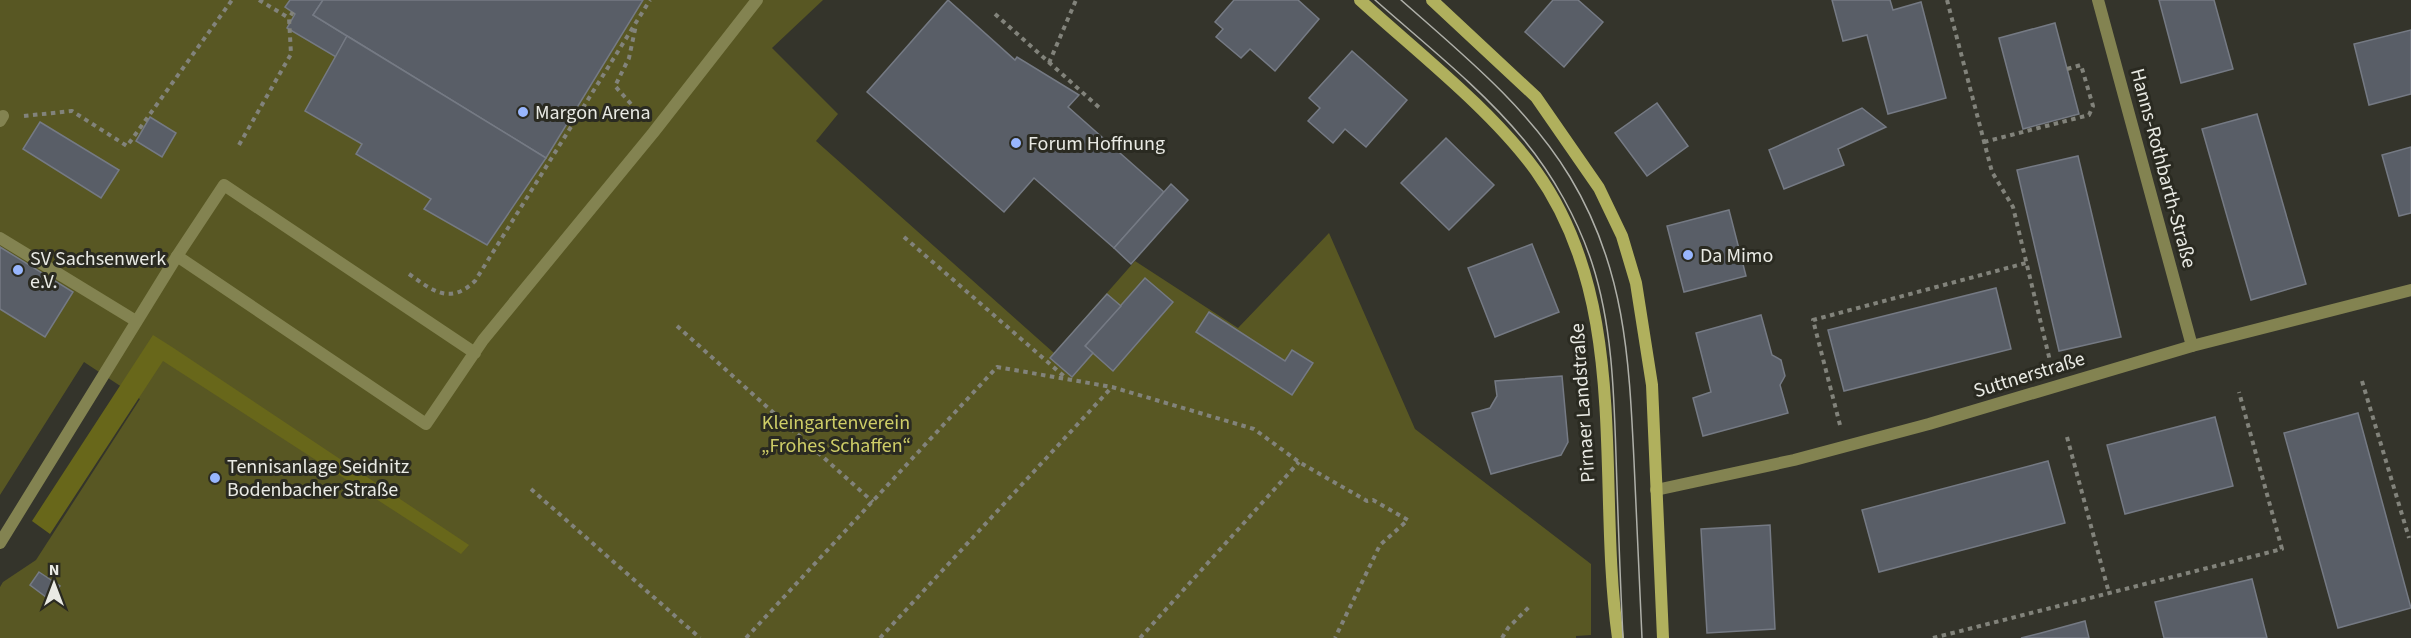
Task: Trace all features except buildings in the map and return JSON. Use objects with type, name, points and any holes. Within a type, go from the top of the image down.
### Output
[{"type":"street","points":[[177,256],[426,424],[475,353],[757,0]]},
{"type":"street","name":"Pirnaer Landstraße","points":[[1360,0],[1483,112],[1536,170],[1573,236],[1597,317],[1617,638]]},
{"type":"street","points":[[1432,0],[1536,97],[1599,188],[1622,236],[1636,283],[1646,333],[1652,385],[1663,638]]},
{"type":"street","name":"Hanns-Rothbarth-Straße","points":[[2098,0],[2192,346]]},
{"type":"street","points":[[0,543],[136,321],[224,185],[475,353]]},
{"type":"street","points":[[0,238],[136,321]]},
{"type":"street","name":"Suttnerstraße","points":[[1656,490],[1846,446],[2192,346],[2411,290]]},
{"type":"path","points":[[2,119],[72,111],[127,146],[232,0]]},
{"type":"path","points":[[259,0],[289,18]]},
{"type":"path","points":[[409,274],[434,292],[449,294],[465,290],[475,281],[650,0]]},
{"type":"path","points":[[1049,63],[1076,0]]},
{"type":"path","points":[[1947,0],[1992,172],[2013,207],[2056,386]]},
{"type":"path","points":[[239,146],[291,54],[289,18],[293,12]]},
{"type":"path","points":[[995,14],[1102,110]]},
{"type":"path","points":[[631,104],[615,86],[629,58],[636,22]]},
{"type":"path","points":[[1984,142],[2089,115],[2093,106],[2081,65],[2067,69]]},
{"type":"path","points":[[904,237],[1067,379]]},
{"type":"path","points":[[1846,446],[1813,320],[2026,263]]},
{"type":"path","points":[[677,326],[873,502]]},
{"type":"path","points":[[746,638],[997,367],[1112,387],[1254,429],[1299,462],[1367,501],[1373,500],[1408,520],[1380,545],[1335,638]]},
{"type":"path","points":[[2362,381],[2409,538]]},
{"type":"path","points":[[880,638],[1112,387]]},
{"type":"path","points":[[1933,638],[2282,549],[2239,392]]},
{"type":"path","points":[[2067,437],[2109,593]]},
{"type":"path","points":[[1140,638],[1299,462]]},
{"type":"path","points":[[531,489],[700,638]]},
{"type":"path","points":[[1502,638],[1508,628],[1530,606]]},
{"type":"green space","name":"Kleingartenverein „Frohes Schaffen“","points":[[0,0],[823,0],[772,48],[838,114],[816,141],[1054,353],[1135,261],[1238,328],[1329,233],[1415,429],[1591,564],[1591,635],[1576,636],[1576,638],[0,638],[0,587],[3,582],[36,560],[140,399],[84,362],[0,495]]},
{"type":"shaded area","points":[[153,335],[469,545],[461,554],[163,361],[50,534],[32,521]]},
{"type":"tram line","points":[[1375,0],[1471,85],[1524,140],[1564,198],[1580,231],[1599,286],[1611,358],[1623,638]]},
{"type":"tram line","points":[[1401,0],[1492,82],[1534,127],[1570,177],[1588,211],[1602,245],[1621,314],[1630,386],[1642,638]]},
{"type":"place","name":"Margon Arena","points":[[523,112]]},
{"type":"place","name":"Forum Hoffnung","points":[[1016,143]]},
{"type":"place","name":"Da Mimo","points":[[1688,255]]},
{"type":"place","name":"SV Sachsenwerk e.V.","points":[[18,270]]},
{"type":"place","name":"Tennisanlage Seidnitz Bodenbacher Straße","points":[[215,478]]}]
